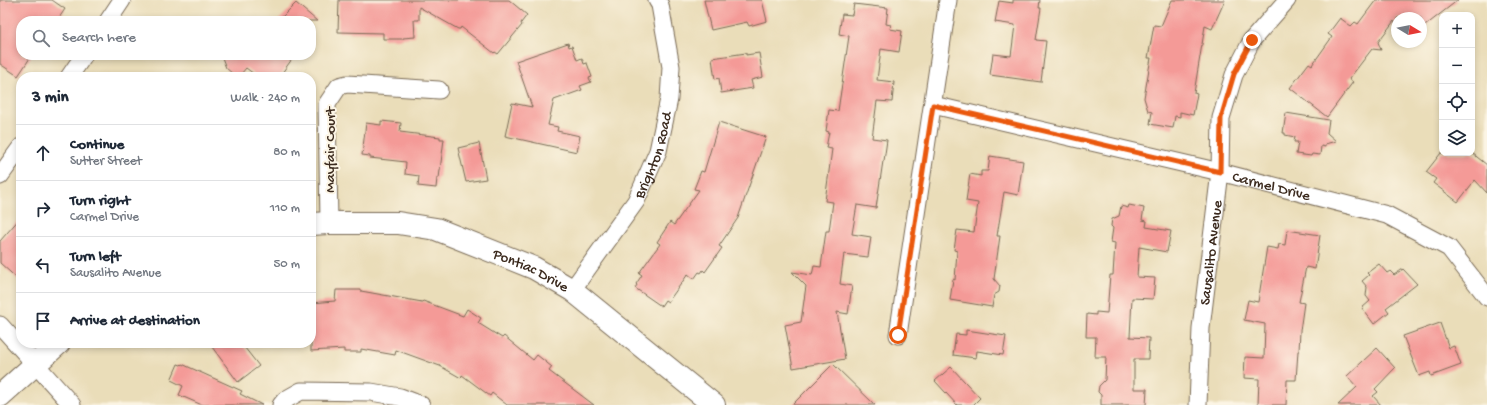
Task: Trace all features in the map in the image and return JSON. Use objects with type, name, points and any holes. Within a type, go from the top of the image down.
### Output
[{"type":"main road","name":"Pontiac Drive","points":[[320,223],[398,223],[436,229],[534,268],[572,290],[714,405]]},
{"type":"main road","points":[[0,396],[53,348]]},
{"type":"street","points":[[111,16],[122,0]]},
{"type":"street","name":"Brighton Road","points":[[572,290],[636,201],[658,151],[669,99],[671,67],[660,5],[657,0]]},
{"type":"street","points":[[898,335],[948,0]]},
{"type":"street","name":"Sausalito Avenue","points":[[1198,405],[1201,328],[1220,172],[1221,118],[1234,74],[1252,40],[1287,0]]},
{"type":"street","points":[[72,72],[81,60]]},
{"type":"street","name":"Mayfair Court","points":[[320,223],[327,104],[339,86],[347,84],[440,90]]},
{"type":"street","name":"Carmel Drive","points":[[933,105],[1220,172],[1387,215],[1449,248],[1487,297]]},
{"type":"street","points":[[0,176],[16,154]]},
{"type":"street","points":[[0,325],[16,343]]},
{"type":"street","points":[[21,348],[72,405]]},
{"type":"street","points":[[281,405],[285,400],[301,391],[371,392],[400,397],[421,405]]},
{"type":"building","points":[[0,0],[52,0],[65,9],[60,16],[16,16],[16,60],[29,60],[21,72],[16,72],[16,75],[0,64]]},
{"type":"building","points":[[339,0],[509,0],[527,15],[521,23],[522,25],[498,54],[495,52],[494,53],[461,27],[458,29],[419,7],[419,20],[414,20],[415,37],[403,39],[383,39],[383,33],[338,32]]},
{"type":"building","points":[[704,0],[762,0],[767,21],[749,26],[747,22],[711,30]]},
{"type":"building","points":[[1013,0],[1040,0],[1039,8],[1041,8],[1036,40],[1046,41],[1041,82],[990,75],[993,54],[1011,56],[1015,25],[995,22],[999,1],[1013,3]]},
{"type":"building","points":[[1172,0],[1225,0],[1212,29],[1205,26],[1194,93],[1197,94],[1193,115],[1180,112],[1180,117],[1175,116],[1173,128],[1150,124],[1152,112],[1148,111],[1144,98],[1151,58],[1148,58],[1154,25],[1161,26]]},
{"type":"building","points":[[1376,0],[1458,0],[1443,12],[1439,12],[1439,15],[1427,24],[1427,12],[1391,12],[1391,25],[1378,42],[1381,50],[1372,49],[1349,79],[1353,82],[1327,117],[1290,88],[1309,63],[1312,65],[1332,37],[1328,34],[1340,18],[1351,26],[1355,22],[1358,24]]},
{"type":"building","points":[[296,3],[311,16],[283,16]]},
{"type":"building","points":[[854,4],[888,8],[886,24],[891,25],[890,29],[902,31],[899,52],[881,49],[877,80],[894,82],[892,102],[877,101],[872,138],[887,140],[876,208],[857,205],[852,234],[871,237],[868,257],[844,254],[840,284],[852,286],[848,314],[837,312],[845,359],[793,368],[785,325],[801,322],[806,286],[792,272],[812,275],[814,266],[821,267],[826,231],[829,231],[833,202],[825,201],[832,149],[826,148],[829,132],[826,131],[829,110],[838,111],[849,36],[839,34],[842,14],[852,15]]},
{"type":"building","points":[[568,43],[569,47],[572,46],[577,60],[582,58],[584,64],[587,63],[592,77],[589,78],[591,82],[580,86],[582,90],[554,100],[548,125],[558,127],[557,131],[580,136],[577,152],[505,136],[512,103],[532,107],[516,61]]},
{"type":"building","points":[[746,53],[746,55],[759,53],[763,77],[751,80],[753,88],[721,93],[719,78],[715,79],[712,58]]},
{"type":"building","points":[[223,60],[291,60],[283,72],[251,72],[246,68],[243,72],[231,72],[226,68]]},
{"type":"building","points":[[1286,113],[1329,120],[1327,133],[1336,141],[1325,144],[1325,147],[1321,146],[1320,155],[1312,154],[1311,156],[1296,154],[1298,142],[1294,142],[1295,137],[1285,135],[1285,133],[1283,133]]},
{"type":"building","points":[[381,121],[401,123],[400,132],[440,137],[440,139],[444,139],[439,178],[437,178],[436,188],[418,186],[419,176],[405,174],[406,162],[370,158],[370,156],[362,155],[366,123],[381,125]]},
{"type":"building","points":[[719,122],[766,137],[738,218],[719,246],[722,248],[705,272],[703,270],[701,273],[699,272],[694,279],[688,274],[668,302],[665,300],[661,306],[635,288],[642,275],[639,273],[660,244],[657,242],[670,222],[674,225],[699,190],[694,189],[701,171],[704,172]]},
{"type":"building","points":[[479,143],[486,179],[466,182],[458,148]]},
{"type":"building","points":[[1475,155],[1487,165],[1487,193],[1475,180],[1458,202],[1433,183],[1436,179],[1426,172],[1439,156]]},
{"type":"building","points":[[990,156],[1023,161],[1018,195],[1004,192],[997,236],[1000,236],[994,279],[1000,286],[999,292],[994,295],[992,307],[950,300],[953,279],[955,280],[957,251],[954,250],[957,230],[974,232],[978,203],[966,201],[970,174],[981,176],[981,171],[988,171]]},
{"type":"building","points":[[1129,205],[1144,208],[1142,220],[1147,221],[1146,227],[1171,231],[1167,252],[1139,247],[1137,277],[1155,278],[1153,299],[1132,298],[1130,337],[1149,338],[1148,359],[1134,359],[1134,389],[1147,389],[1146,405],[1101,405],[1101,395],[1098,392],[1099,386],[1105,380],[1106,357],[1095,357],[1096,337],[1086,337],[1087,314],[1096,315],[1096,312],[1107,313],[1110,275],[1113,275],[1115,243],[1111,242],[1113,228],[1111,226],[1112,219],[1119,216],[1121,206],[1128,208]]},
{"type":"building","points":[[16,223],[16,277],[0,263],[0,241]]},
{"type":"building","points":[[1287,230],[1320,235],[1315,269],[1306,267],[1299,302],[1304,303],[1296,380],[1287,380],[1286,405],[1258,405],[1259,379],[1244,378],[1245,357],[1264,358],[1265,324],[1244,320],[1248,300],[1258,302],[1267,247],[1278,249],[1279,244],[1285,245]]},
{"type":"building","points":[[1379,264],[1387,273],[1390,271],[1394,275],[1403,269],[1417,284],[1386,308],[1389,312],[1374,324],[1362,308],[1370,301],[1366,296],[1367,287],[1362,281],[1369,275],[1367,273]]},
{"type":"building","points":[[336,290],[361,290],[423,301],[463,316],[467,309],[481,318],[478,323],[502,338],[504,336],[533,360],[537,355],[552,367],[549,371],[594,405],[507,405],[492,393],[490,396],[462,375],[461,378],[440,366],[396,350],[395,355],[361,349],[361,352],[344,352],[344,349],[311,351],[311,348],[316,348],[316,303],[335,301]]},
{"type":"building","points":[[1440,323],[1449,348],[1454,346],[1461,365],[1431,376],[1430,372],[1419,376],[1403,336]]},
{"type":"building","points":[[966,330],[1006,336],[1003,355],[977,351],[976,358],[953,355],[956,334],[966,335]]},
{"type":"building","points":[[213,348],[245,348],[259,366],[238,382]]},
{"type":"building","points":[[1377,348],[1395,368],[1375,389],[1378,392],[1373,396],[1381,405],[1338,405],[1357,387],[1347,376]]},
{"type":"building","points":[[178,364],[182,364],[242,391],[240,394],[262,405],[202,405],[179,395],[183,386],[171,380]]},
{"type":"building","points":[[833,364],[875,405],[792,405]]},
{"type":"building","points":[[951,367],[980,398],[973,405],[957,405],[935,381]]},
{"type":"route","points":[[898,335],[933,105],[1220,172],[1221,118],[1234,74],[1252,40]]}]
